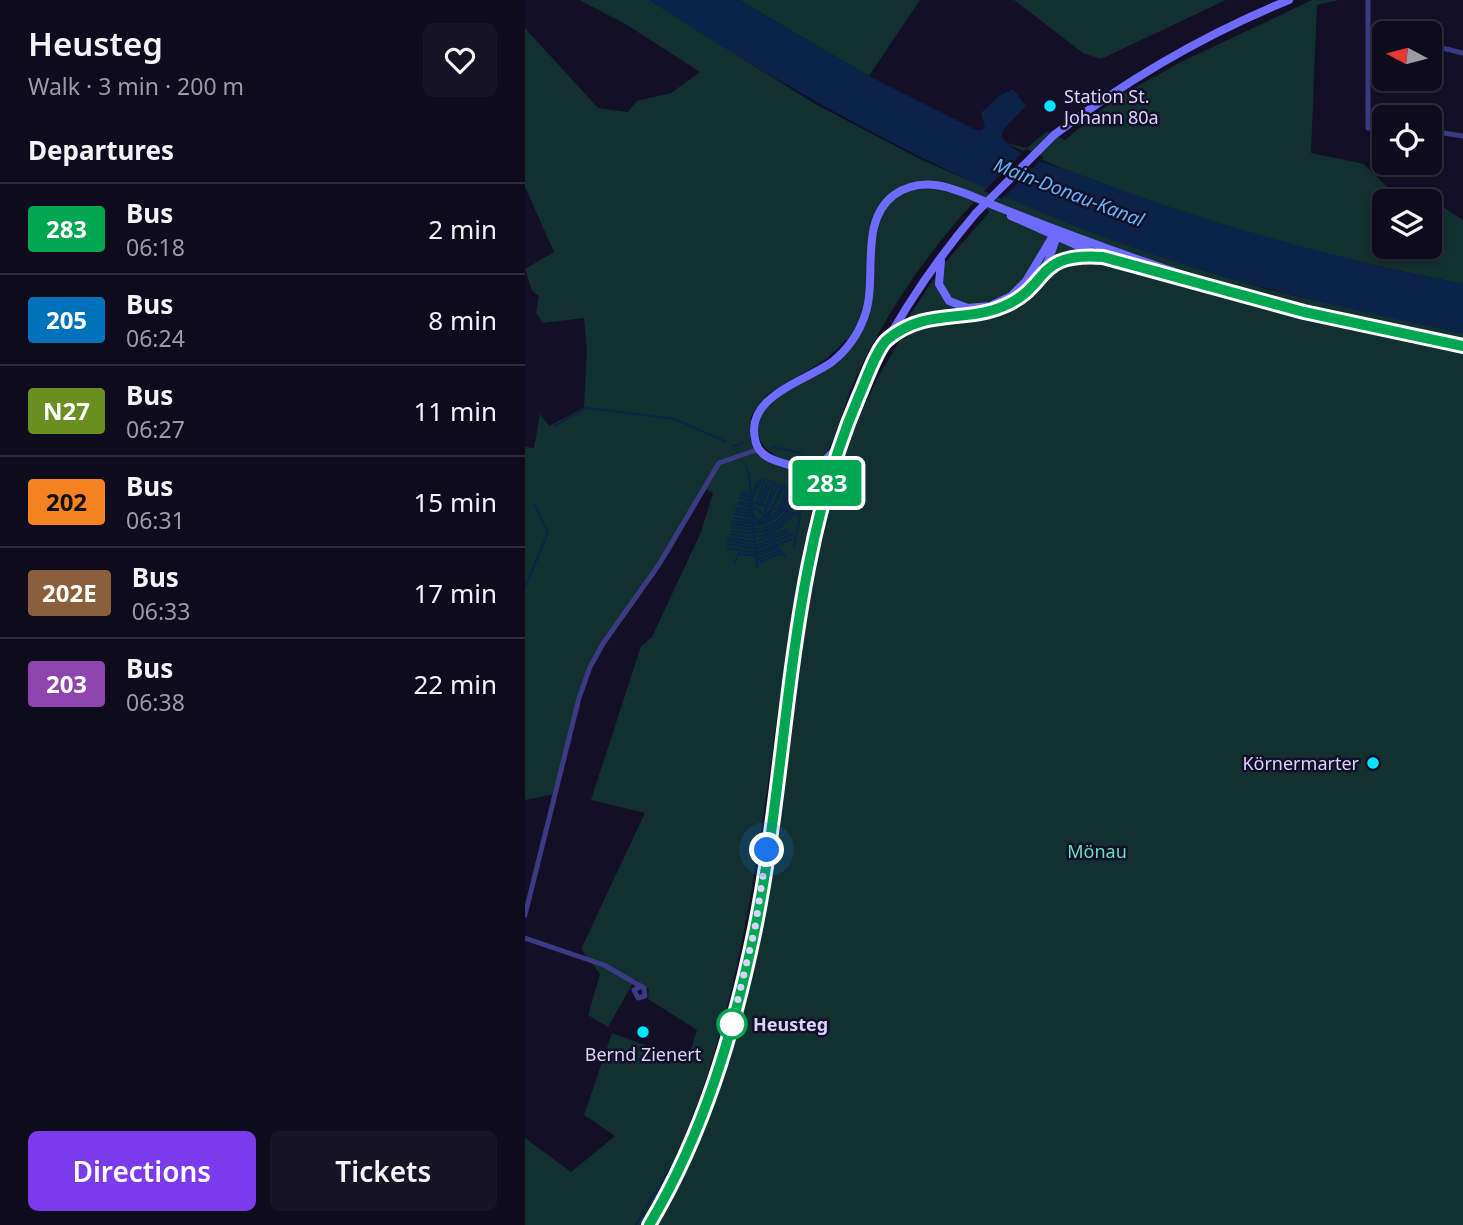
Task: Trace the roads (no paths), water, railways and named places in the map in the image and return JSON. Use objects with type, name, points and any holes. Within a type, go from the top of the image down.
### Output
[{"type":"main road","points":[[649,1225],[673,1181],[705,1109],[727,1041],[746,966],[764,872],[799,609],[824,494],[838,448],[887,339],[942,255],[976,213],[1054,135],[1160,61],[1219,30],[1289,0]]},
{"type":"main road","points":[[824,494],[817,479],[801,467],[770,457],[758,449],[754,423],[762,407],[833,361],[859,329],[871,295],[873,231],[887,201],[903,190],[929,184],[946,186],[1103,257]]},
{"type":"main road","points":[[942,255],[938,275],[946,297],[963,307],[984,307],[1000,302],[1022,286],[1037,266],[1055,233]]},
{"type":"main road","points":[[887,339],[925,319],[989,312],[1008,305],[1030,287],[1045,269],[1055,233]]},
{"type":"main road","points":[[1055,233],[1183,277]]},
{"type":"main road","points":[[1045,269],[1077,255],[1103,257],[1304,312],[1463,346]]},
{"type":"main road","points":[[801,467],[822,463],[838,448]]},
{"type":"street","points":[[1368,0],[1368,128],[1372,128]]},
{"type":"street","points":[[1442,48],[1463,53]]},
{"type":"street","points":[[1442,133],[1463,136]]},
{"type":"street","points":[[525,915],[579,698],[590,667],[658,566],[719,463],[758,449]]},
{"type":"street","points":[[525,938],[604,965],[641,986]]},
{"type":"water","name":"Main-Donau-Kanal","points":[[649,0],[739,0],[869,76],[978,131],[985,127],[981,113],[999,96],[1013,89],[1026,106],[1003,130],[1002,137],[1026,156],[1220,223],[1365,263],[1463,284],[1463,333],[1328,304],[1228,278],[1122,244],[1051,216],[981,186],[845,118]]},
{"type":"waterway","points":[[554,426],[587,408],[675,419],[726,442]]},
{"type":"waterway","points":[[733,445],[738,446],[744,442]]},
{"type":"waterway","points":[[772,447],[801,453]]},
{"type":"waterway","points":[[746,466],[757,568]]},
{"type":"waterway","points":[[756,503],[766,478]]},
{"type":"waterway","points":[[752,499],[762,479]]},
{"type":"waterway","points":[[742,492],[753,494],[758,480]]},
{"type":"waterway","points":[[759,504],[769,480]]},
{"type":"waterway","points":[[762,505],[772,481]]},
{"type":"waterway","points":[[767,504],[775,482]]},
{"type":"waterway","points":[[764,513],[779,483]]},
{"type":"waterway","points":[[759,520],[771,509],[782,484]]},
{"type":"waterway","points":[[768,517],[785,485]]},
{"type":"waterway","points":[[779,508],[788,486]]},
{"type":"waterway","points":[[782,509],[791,488]]},
{"type":"waterway","points":[[732,524],[753,526],[769,521],[776,517],[793,493]]},
{"type":"waterway","points":[[741,495],[750,497]]},
{"type":"waterway","points":[[732,527],[754,529],[771,525],[784,514],[796,495]]},
{"type":"waterway","points":[[731,531],[753,533],[772,528],[786,517],[798,497]]},
{"type":"waterway","points":[[740,498],[752,501]]},
{"type":"waterway","points":[[794,548],[803,498]]},
{"type":"waterway","points":[[739,502],[752,504]]},
{"type":"waterway","points":[[754,503],[799,514]]},
{"type":"waterway","points":[[738,504],[750,507]]},
{"type":"waterway","points":[[525,587],[548,533],[535,505]]},
{"type":"waterway","points":[[753,507],[772,520]]},
{"type":"waterway","points":[[736,508],[752,511]]},
{"type":"waterway","points":[[733,521],[758,522],[780,510]]},
{"type":"waterway","points":[[736,511],[753,514],[760,524]]},
{"type":"waterway","points":[[731,534],[750,537],[766,535],[780,527],[794,513]]},
{"type":"waterway","points":[[735,514],[752,517]]},
{"type":"waterway","points":[[734,518],[753,521]]},
{"type":"waterway","points":[[729,538],[755,542],[786,530]]},
{"type":"waterway","points":[[765,531],[786,558]]},
{"type":"waterway","points":[[727,540],[755,546],[789,532]]},
{"type":"waterway","points":[[728,544],[756,549],[793,534]]},
{"type":"waterway","points":[[727,548],[756,553],[795,538]]},
{"type":"waterway","points":[[739,554],[756,556],[777,548]]},
{"type":"waterway","points":[[758,559],[779,551]]},
{"type":"waterway","points":[[734,564],[739,552]]},
{"type":"waterway","points":[[758,563],[782,553]]},
{"type":"waterway","points":[[636,1225],[671,1166]]},
{"type":"place","name":"Station St. Johann 80a","points":[[1050,106]]},
{"type":"place","name":"Körnermarter","points":[[1373,763]]},
{"type":"place","name":"Heusteg","points":[[732,1024]]},
{"type":"place","name":"Bernd Zienert","points":[[643,1032]]},
{"type":"park label","name":"Mönau","points":[[1097,851]]}]
